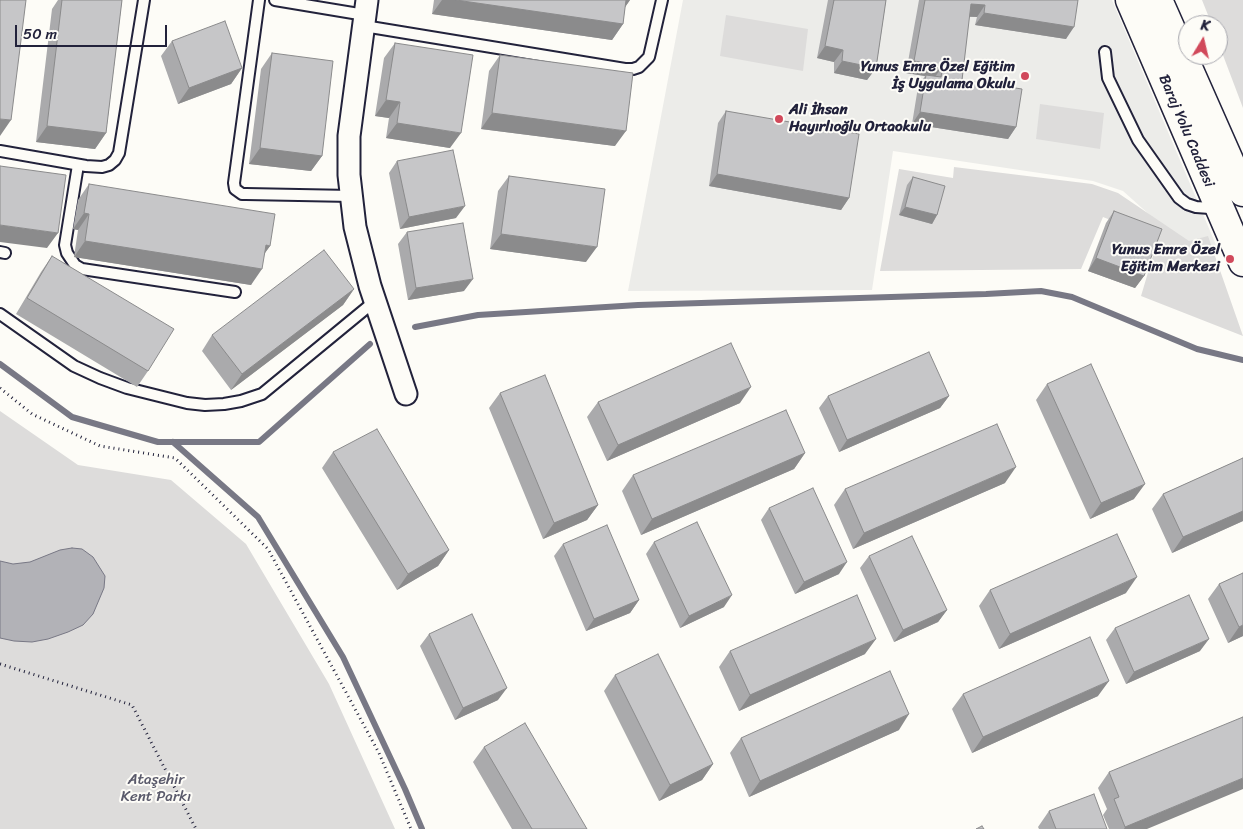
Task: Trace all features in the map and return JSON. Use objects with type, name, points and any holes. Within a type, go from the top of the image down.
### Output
[{"type":"main road","name":"Baraj Yolu Caddesi","points":[[1130,0],[1243,262]]},
{"type":"main road","name":"Baraj Yolu Caddesi","points":[[1158,0],[1243,192]]},
{"type":"street","points":[[366,13],[348,136],[349,175],[355,227],[375,301],[406,394]]},
{"type":"lane","points":[[0,151],[78,165],[102,166],[109,165],[115,160],[119,154],[144,0]]},
{"type":"lane","points":[[259,0],[234,183],[235,189],[242,194],[352,196]]},
{"type":"lane","points":[[276,0],[366,13],[616,68],[632,69],[639,67],[649,58],[662,0]]},
{"type":"lane","points":[[1105,52],[1108,78],[1138,140],[1179,198],[1187,204],[1196,207],[1210,208],[1218,205]]},
{"type":"lane","points":[[78,165],[65,245],[67,253],[75,265],[82,269],[235,292]]},
{"type":"lane","points":[[0,314],[74,366],[100,378],[148,394],[205,405],[241,401],[262,394],[375,301]]},
{"type":"path","points":[[0,388],[32,414],[100,446],[175,458],[268,549],[380,753],[411,829]]},
{"type":"path","points":[[0,664],[132,705],[196,829]]},
{"type":"shaded area","name":"Ali İhsan Hayırlıoğlu Ortaokulu","points":[[683,0],[1112,0],[1219,252],[1180,242],[1123,191],[1093,181],[893,151],[872,290],[628,291]]},
{"type":"shaded area","points":[[82,549],[93,557],[105,576],[104,588],[93,614],[83,625],[48,639],[32,642],[0,638],[0,561],[13,564],[30,562],[60,550]]},
{"type":"green space","points":[[1202,0],[1243,0],[1243,108],[1227,65],[1228,15],[1208,15]]},
{"type":"green space","points":[[726,15],[808,29],[803,71],[720,56]]},
{"type":"green space","points":[[1040,104],[1104,113],[1100,149],[1036,139]]},
{"type":"green space","points":[[954,167],[1092,184],[1118,193],[1189,241],[1208,236],[1243,336],[1141,296],[1158,239],[1103,217],[1081,269],[880,271],[899,169],[953,178]]},
{"type":"green space","name":"Ataşehir Kent Parkı","points":[[0,411],[78,465],[171,480],[246,544],[329,684],[395,829],[0,829]]},
{"type":"building","points":[[0,0],[26,0],[11,120],[0,119]]},
{"type":"building","points":[[62,0],[122,0],[106,133],[47,126]]},
{"type":"building","points":[[456,0],[626,0],[623,24]]},
{"type":"building","points":[[834,0],[886,0],[876,68],[842,61],[843,50],[825,46]]},
{"type":"building","points":[[925,0],[1078,0],[1074,27],[984,13],[985,5],[971,4],[962,80],[1022,89],[1016,127],[920,112],[926,75],[941,77],[943,66],[914,61]]},
{"type":"building","points":[[225,21],[242,68],[189,88],[172,41]]},
{"type":"building","points":[[395,43],[473,55],[461,133],[397,123],[400,102],[386,100]]},
{"type":"building","points":[[272,53],[333,61],[322,156],[260,148]]},
{"type":"building","points":[[500,55],[633,73],[626,131],[492,113]]},
{"type":"building","points":[[726,111],[859,134],[849,198],[717,174]]},
{"type":"building","points":[[453,150],[465,206],[409,217],[397,161]]},
{"type":"building","points":[[0,166],[66,175],[58,233],[0,225]]},
{"type":"building","points":[[509,176],[605,189],[597,247],[501,234]]},
{"type":"building","points":[[913,177],[945,186],[937,215],[905,207]]},
{"type":"building","points":[[89,184],[275,214],[270,246],[266,245],[262,269],[85,241],[89,214],[84,213]]},
{"type":"building","points":[[1114,211],[1162,229],[1144,276],[1096,258]]},
{"type":"building","points":[[463,223],[473,279],[416,288],[407,232]]},
{"type":"building","points":[[324,250],[354,289],[242,374],[212,335]]},
{"type":"building","points":[[52,256],[174,329],[148,371],[27,298]]},
{"type":"building","points":[[731,343],[751,387],[618,445],[598,402]]},
{"type":"building","points":[[929,352],[949,396],[847,440],[828,396]]},
{"type":"building","points":[[1091,364],[1145,484],[1101,503],[1047,384]]},
{"type":"building","points":[[545,375],[598,505],[554,523],[500,393]]},
{"type":"building","points":[[786,410],[805,453],[652,519],[633,475]]},
{"type":"building","points":[[997,424],[1016,467],[864,533],[845,489]]},
{"type":"building","points":[[377,429],[449,550],[408,574],[333,452]]},
{"type":"building","points":[[1243,458],[1243,511],[1183,537],[1163,494]]},
{"type":"building","points":[[813,488],[847,562],[804,582],[769,508]]},
{"type":"building","points":[[697,522],[732,595],[689,616],[654,542]]},
{"type":"building","points":[[607,525],[639,600],[594,619],[563,544]]},
{"type":"building","points":[[1117,534],[1137,577],[1010,634],[990,590]]},
{"type":"building","points":[[912,536],[947,610],[903,630],[869,556]]},
{"type":"building","points":[[1243,573],[1243,625],[1239,627],[1219,584]]},
{"type":"building","points":[[857,595],[876,639],[750,695],[730,651]]},
{"type":"building","points":[[1189,595],[1209,639],[1134,672],[1115,628]]},
{"type":"building","points":[[472,614],[507,688],[463,708],[429,634]]},
{"type":"building","points":[[1090,637],[1109,681],[983,737],[963,694]]},
{"type":"building","points":[[658,654],[713,764],[670,785],[615,675]]},
{"type":"building","points":[[890,671],[909,714],[760,781],[741,738]]},
{"type":"building","points":[[1243,717],[1243,778],[1125,827],[1114,799],[1119,797],[1109,772]]},
{"type":"building","points":[[525,723],[587,829],[532,829],[484,747]]},
{"type":"building","points":[[1094,794],[1107,829],[1056,829],[1049,811]]},
{"type":"waterway","points":[[415,327],[478,315],[638,305],[1041,291],[1072,297],[1197,349],[1243,360]]},
{"type":"waterway","points":[[0,364],[72,417],[158,442],[259,442],[370,344]]},
{"type":"waterway","points":[[173,442],[258,517],[343,657],[422,829]]},
{"type":"place","name":"Yunus Emre Özel Eğitim İş Uygulama Okulu","points":[[1025,76]]},
{"type":"place","name":"Ali İhsan Hayırlıoğlu Ortaokulu","points":[[779,119]]},
{"type":"place","name":"Yunus Emre Özel Eğitim Merkezi","points":[[1230,259]]}]
